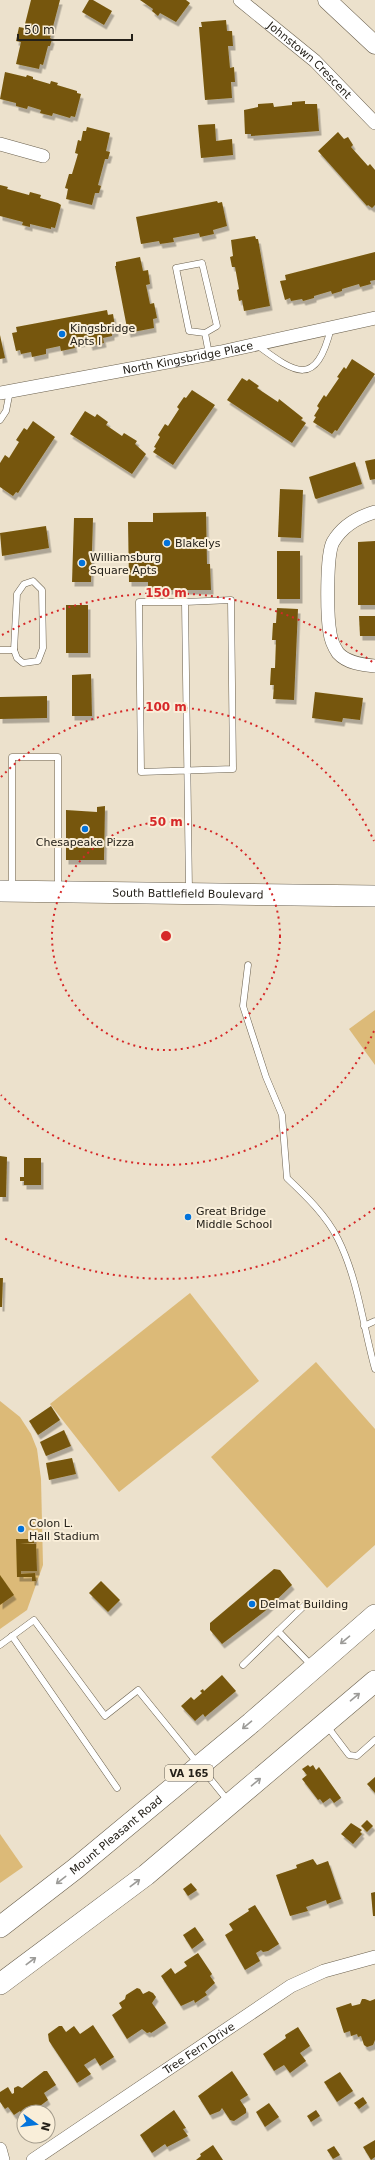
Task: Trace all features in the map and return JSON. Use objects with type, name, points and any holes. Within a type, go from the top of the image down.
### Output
[{"type":"main road","points":[[326,0],[375,45]]},
{"type":"main road","name":"South Battlefield Boulevard","points":[[6,891],[375,896]]},
{"type":"main road","name":"Mount Pleasant Road","points":[[0,1927],[75,1869],[375,1615]]},
{"type":"main road","points":[[0,1984],[146,1875],[375,1681]]},
{"type":"street","name":"Johnstown Crescent","points":[[240,0],[314,61],[375,123]]},
{"type":"street","points":[[0,144],[44,156]]},
{"type":"street","name":"North Kingsbridge Place","points":[[5,392],[257,345],[375,318]]},
{"type":"street","points":[[375,512],[354,520],[343,529],[333,542],[328,566],[330,633],[333,646],[342,657],[356,664],[375,666]]},
{"type":"street","name":"Tree Fern Drive","points":[[33,2160],[280,1993],[324,1971],[375,1957]]},
{"type":"street","points":[[0,2149],[4,2160]]},
{"type":"lane","points":[[202,263],[217,326],[205,333],[189,331],[176,268],[202,263]]},
{"type":"lane","points":[[257,345],[283,364],[298,371],[305,370],[312,368],[320,359],[327,346],[332,327]]},
{"type":"lane","points":[[205,333],[209,354]]},
{"type":"lane","points":[[0,420],[6,411],[5,392]]},
{"type":"lane","points":[[33,581],[42,590],[43,648],[38,661],[23,663],[17,658],[14,650],[17,594],[24,584],[33,581]]},
{"type":"lane","points":[[232,600],[233,769],[141,772],[139,602],[185,602],[232,600]]},
{"type":"lane","points":[[185,602],[189,894]]},
{"type":"lane","points":[[0,650],[14,650]]},
{"type":"lane","points":[[6,891],[12,757],[58,757],[58,891]]},
{"type":"lane","points":[[248,965],[243,1006],[266,1077],[282,1115],[287,1178],[315,1205],[338,1238],[353,1277],[375,1369]]},
{"type":"lane","points":[[364,1326],[375,1321]]},
{"type":"lane","points":[[243,1665],[306,1604]]},
{"type":"lane","points":[[0,1645],[34,1620],[105,1716],[138,1690],[231,1804]]},
{"type":"lane","points":[[278,1630],[313,1668]]},
{"type":"lane","points":[[12,1636],[117,1788]]},
{"type":"lane","points":[[325,1723],[349,1756],[357,1756],[375,1740]]},
{"type":"shaded area","points":[[375,1010],[375,1065],[349,1029]]},
{"type":"shaded area","points":[[190,1293],[259,1381],[119,1492],[50,1404]]},
{"type":"shaded area","points":[[316,1362],[375,1429],[375,1545],[327,1588],[211,1457]]},
{"type":"shaded area","name":"Colon L. Hall Stadium","points":[[0,1401],[20,1417],[31,1434],[37,1449],[41,1479],[43,1565],[27,1610],[0,1629]]},
{"type":"shaded area","points":[[0,1834],[23,1867],[0,1883]]},
{"type":"building","points":[[31,0],[60,0],[50,38],[52,39],[50,46],[48,46],[43,65],[40,64],[39,69],[16,64],[21,42],[16,41],[19,27],[24,28]]},
{"type":"building","points":[[89,0],[93,0],[112,11],[104,25],[82,12]]},
{"type":"building","points":[[140,0],[186,0],[190,3],[176,22],[160,13],[158,16],[152,11],[153,9]]},
{"type":"building","points":[[226,20],[227,31],[232,31],[233,46],[228,46],[230,68],[234,67],[235,82],[231,82],[232,98],[205,100],[199,27],[202,27],[201,22]]},
{"type":"building","points":[[5,72],[26,77],[27,75],[33,77],[33,79],[50,84],[51,81],[58,83],[57,85],[77,91],[77,93],[81,94],[75,117],[71,116],[70,118],[53,113],[52,116],[40,113],[41,110],[28,106],[27,109],[16,106],[16,103],[0,99]]},
{"type":"building","points":[[305,101],[305,104],[317,104],[319,131],[251,136],[251,134],[245,134],[244,110],[258,107],[258,104],[273,103],[274,107],[292,105],[292,102]]},
{"type":"building","points":[[215,124],[216,141],[232,139],[233,155],[201,158],[198,125]]},
{"type":"building","points":[[87,127],[110,133],[106,151],[110,152],[108,159],[105,159],[98,185],[101,186],[99,193],[95,193],[92,205],[66,199],[68,189],[65,188],[69,174],[72,174],[78,154],[75,153],[78,140],[81,141],[83,131],[86,131]]},
{"type":"building","points":[[338,132],[344,139],[348,137],[353,145],[351,147],[368,166],[370,164],[375,170],[375,205],[372,208],[368,205],[367,206],[318,151]]},
{"type":"building","points":[[0,185],[8,187],[7,189],[29,195],[30,192],[41,195],[40,198],[61,205],[55,228],[51,227],[51,229],[30,224],[30,227],[22,225],[23,222],[0,216]]},
{"type":"building","points":[[217,201],[218,203],[222,202],[227,226],[213,230],[214,234],[200,237],[199,233],[173,238],[174,242],[160,244],[159,241],[141,244],[136,217]]},
{"type":"building","points":[[255,236],[256,239],[258,239],[270,306],[244,311],[242,300],[239,301],[237,290],[239,289],[235,267],[232,267],[230,257],[233,256],[231,240]]},
{"type":"building","points":[[375,252],[375,280],[370,281],[371,284],[360,287],[359,284],[342,289],[342,291],[332,294],[331,291],[303,301],[302,299],[291,301],[290,298],[285,300],[280,281],[286,280],[285,275]]},
{"type":"building","points":[[140,257],[143,271],[148,270],[150,284],[146,285],[150,304],[154,303],[157,318],[153,319],[154,328],[128,333],[115,266],[116,262]]},
{"type":"building","name":"Kingsbridge Apts I","points":[[107,310],[108,315],[113,314],[116,332],[112,333],[112,336],[103,338],[104,343],[90,346],[89,341],[74,344],[75,348],[61,351],[60,346],[46,349],[46,354],[32,357],[31,352],[21,354],[20,350],[16,351],[12,333],[17,332],[16,327]]},
{"type":"building","points":[[0,335],[5,358],[0,359]]},
{"type":"building","points":[[352,359],[375,374],[337,431],[335,430],[332,434],[313,422],[316,417],[314,416],[319,408],[317,406],[324,395],[326,397],[339,378],[337,377],[344,367],[346,369]]},
{"type":"building","points":[[242,378],[247,381],[249,379],[259,386],[257,388],[278,402],[279,399],[303,418],[301,420],[306,423],[292,443],[227,400]]},
{"type":"building","points":[[192,390],[215,405],[173,465],[153,452],[156,448],[154,447],[160,437],[158,435],[165,424],[168,426],[179,409],[177,407],[184,397],[186,398]]},
{"type":"building","points":[[85,411],[95,417],[97,414],[108,422],[106,425],[122,436],[124,433],[137,441],[135,444],[146,454],[132,474],[70,434]]},
{"type":"building","points":[[33,421],[55,437],[18,493],[16,492],[13,496],[0,487],[0,463],[5,455],[9,458],[19,442],[16,440],[24,428],[27,430]]},
{"type":"building","points":[[375,459],[375,479],[370,480],[365,461]]},
{"type":"building","points":[[355,462],[362,484],[316,499],[315,498],[309,477]]},
{"type":"building","points":[[280,489],[303,490],[301,538],[278,537]]},
{"type":"building","name":"Blakelys","points":[[206,512],[207,564],[210,564],[211,590],[148,590],[148,582],[129,582],[128,522],[153,522],[153,513]]},
{"type":"building","name":"Williamsburg Square Apts","points":[[74,518],[93,518],[91,582],[72,582]]},
{"type":"building","points":[[46,526],[49,548],[2,556],[0,533]]},
{"type":"building","points":[[375,541],[375,605],[358,605],[358,542]]},
{"type":"building","points":[[277,551],[300,551],[300,599],[277,599]]},
{"type":"building","points":[[66,605],[88,605],[88,653],[66,653]]},
{"type":"building","points":[[277,608],[298,609],[294,700],[273,699],[274,685],[270,685],[271,668],[275,668],[276,640],[272,640],[273,623],[276,623]]},
{"type":"building","points":[[359,616],[375,616],[375,636],[360,636]]},
{"type":"building","points":[[91,674],[92,716],[72,716],[72,675]]},
{"type":"building","points":[[315,692],[363,698],[360,720],[343,718],[342,722],[312,718]]},
{"type":"building","points":[[47,696],[47,718],[0,719],[0,697]]},
{"type":"building","name":"Chesapeake Pizza","points":[[105,806],[104,860],[66,860],[66,810],[97,812],[97,807]]},
{"type":"building","points":[[0,1156],[7,1157],[6,1197],[0,1197]]},
{"type":"building","points":[[24,1158],[41,1158],[41,1185],[24,1185],[24,1181],[20,1181],[20,1177],[24,1177]]},
{"type":"building","points":[[0,1278],[3,1278],[2,1307],[0,1307]]},
{"type":"building","points":[[51,1406],[60,1420],[38,1435],[29,1421]]},
{"type":"building","points":[[64,1430],[71,1446],[46,1456],[40,1442]]},
{"type":"building","points":[[72,1458],[76,1474],[49,1480],[46,1463]]},
{"type":"building","points":[[31,1535],[34,1535],[34,1543],[20,1544],[36,1544],[37,1571],[21,1571],[21,1574],[35,1573],[36,1581],[32,1581],[32,1577],[17,1577],[16,1539],[31,1539]]},
{"type":"building","name":"Delmat Building","points":[[274,1569],[280,1570],[292,1585],[265,1611],[222,1644],[210,1630],[210,1623]]},
{"type":"building","points":[[0,1575],[14,1595],[0,1605]]},
{"type":"building","points":[[101,1581],[120,1600],[108,1612],[89,1593]]},
{"type":"building","points":[[222,1675],[236,1691],[205,1717],[203,1714],[195,1721],[181,1706],[191,1697],[194,1700],[202,1693],[200,1691],[203,1689],[204,1691]]},
{"type":"building","points":[[308,1765],[310,1767],[313,1765],[316,1770],[319,1767],[341,1798],[334,1803],[330,1798],[323,1803],[320,1799],[318,1800],[302,1779],[307,1775],[302,1769]]},
{"type":"building","points":[[375,1777],[375,1793],[367,1784]]},
{"type":"building","points":[[367,1820],[373,1826],[367,1832],[361,1826]]},
{"type":"building","points":[[351,1823],[362,1830],[360,1832],[362,1834],[353,1844],[341,1834]]},
{"type":"building","points":[[313,1859],[317,1865],[328,1861],[341,1899],[327,1904],[326,1900],[306,1907],[308,1911],[290,1916],[276,1875],[297,1868],[296,1865]]},
{"type":"building","points":[[191,1883],[197,1890],[188,1896],[183,1889]]},
{"type":"building","points":[[375,1892],[375,1916],[373,1916],[371,1893]]},
{"type":"building","points":[[255,1905],[279,1944],[268,1951],[263,1952],[261,1950],[256,1953],[260,1961],[245,1970],[225,1935],[233,1930],[229,1924],[249,1911],[248,1909]]},
{"type":"building","points":[[195,1927],[204,1940],[192,1949],[183,1935]]},
{"type":"building","points":[[198,1953],[212,1974],[210,1976],[215,1983],[205,1992],[207,1995],[195,2003],[194,2000],[181,2006],[161,1976],[171,1968],[175,1974],[187,1966],[184,1962]]},
{"type":"building","points":[[137,1988],[140,1989],[143,1994],[149,1991],[153,1993],[156,1997],[152,2003],[166,2023],[151,2033],[147,2033],[142,2029],[127,2039],[112,2015],[122,2008],[119,2003],[125,1999],[126,1995]]},
{"type":"building","points":[[362,1999],[370,2001],[375,1999],[375,2040],[373,2045],[367,2047],[364,2045],[361,2036],[358,2037],[357,2034],[351,2036],[350,2031],[344,2033],[336,2008],[351,2003],[352,2006],[360,2004]]},
{"type":"building","points":[[93,2025],[114,2057],[100,2066],[95,2058],[84,2065],[91,2074],[77,2083],[49,2041],[48,2034],[59,2026],[62,2026],[66,2032],[74,2026],[80,2034]]},
{"type":"building","points":[[298,2027],[310,2046],[300,2053],[306,2061],[290,2073],[284,2065],[274,2071],[263,2054],[286,2038],[285,2035]]},
{"type":"building","points":[[44,2071],[47,2071],[56,2085],[44,2093],[48,2100],[43,2104],[16,2104],[16,2114],[14,2115],[8,2107],[5,2109],[0,2102],[0,2092],[8,2087],[12,2094],[14,2093],[14,2088],[18,2086],[22,2088]]},
{"type":"building","points":[[232,2071],[248,2095],[240,2100],[246,2109],[246,2113],[234,2121],[230,2120],[222,2108],[220,2111],[210,2115],[198,2096]]},
{"type":"building","points":[[340,2072],[353,2091],[337,2102],[324,2082]]},
{"type":"building","points":[[363,2097],[367,2103],[359,2109],[354,2103]]},
{"type":"building","points":[[269,2103],[279,2117],[265,2127],[256,2112]]},
{"type":"building","points":[[174,2110],[186,2128],[183,2129],[188,2136],[167,2147],[165,2144],[152,2153],[140,2135]]},
{"type":"building","points":[[316,2110],[320,2116],[311,2122],[307,2116]]},
{"type":"building","points":[[375,2140],[375,2157],[371,2160],[363,2147]]},
{"type":"building","points":[[213,2145],[223,2160],[196,2160],[201,2156],[200,2154]]},
{"type":"building","points":[[334,2146],[340,2155],[333,2159],[327,2150]]},
{"type":"place","name":"Kingsbridge Apts I","points":[[62,334]]},
{"type":"place","name":"Blakelys","points":[[167,543]]},
{"type":"place","name":"Williamsburg Square Apts","points":[[82,563]]},
{"type":"place","name":"Chesapeake Pizza","points":[[85,829]]},
{"type":"place","name":"Great Bridge Middle School","points":[[188,1217]]},
{"type":"place","name":"Colon L. Hall Stadium","points":[[21,1529]]},
{"type":"place","name":"Delmat Building","points":[[252,1604]]}]
